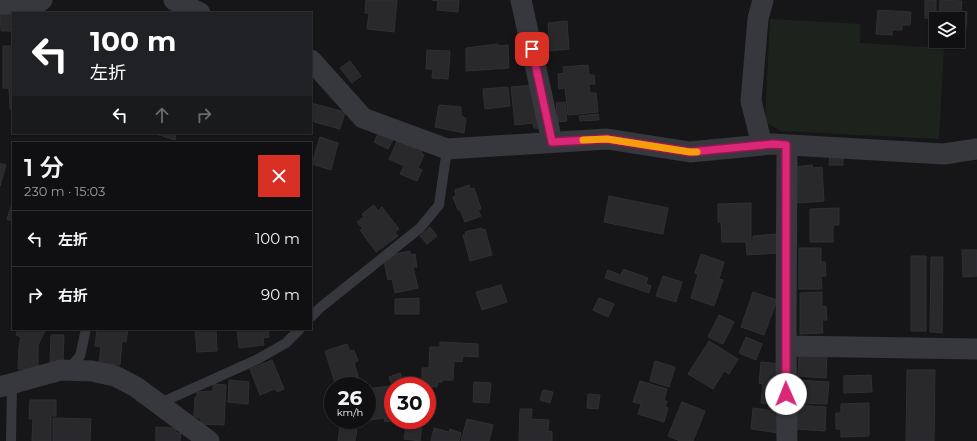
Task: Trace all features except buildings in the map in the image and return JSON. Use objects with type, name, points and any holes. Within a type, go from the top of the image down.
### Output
[{"type":"street","points":[[0,4],[37,3],[42,0]]},
{"type":"street","points":[[174,0],[198,12]]},
{"type":"street","points":[[520,0],[552,142]]},
{"type":"street","points":[[762,145],[751,101],[758,19],[763,0]]},
{"type":"street","points":[[312,61],[362,118],[447,149],[607,139],[690,152],[762,145],[944,154],[977,149]]},
{"type":"street","points":[[786,145],[787,441]]},
{"type":"street","points":[[786,346],[977,349]]},
{"type":"street","points":[[6,385],[61,370],[92,371],[115,376],[136,387],[209,441]]},
{"type":"lane","points":[[312,316],[321,307],[420,228],[439,205],[447,149]]},
{"type":"lane","points":[[67,371],[80,356],[86,330]]},
{"type":"lane","points":[[157,404],[258,359],[286,343],[299,330]]},
{"type":"lane","points":[[6,385],[11,441]]},
{"type":"shaded area","points":[[770,19],[860,24],[860,43],[944,48],[939,139],[781,131],[765,122]]},
{"type":"slow traffic","points":[[583,140],[607,139],[697,152]]},
{"type":"route","points":[[532,49],[552,142],[607,139],[690,152],[773,144],[786,145],[786,394]]}]
